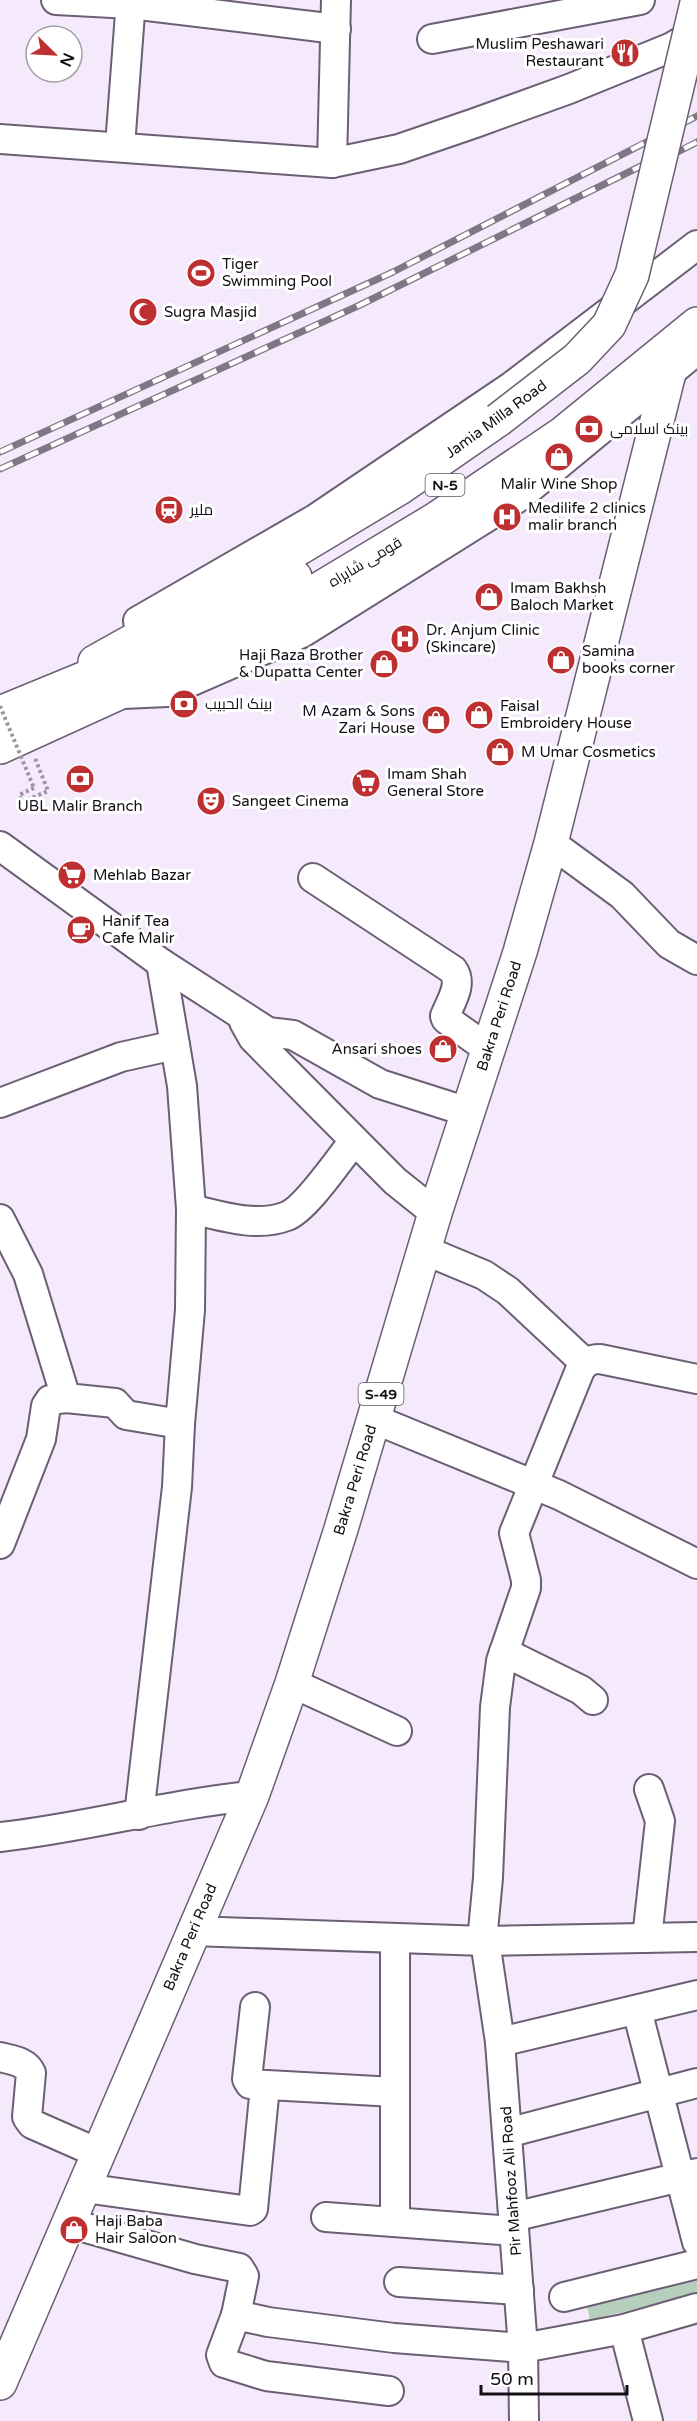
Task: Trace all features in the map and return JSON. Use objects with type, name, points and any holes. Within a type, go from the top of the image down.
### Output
[{"type":"main road","name":"Jamia Milla Road","points":[[55,690],[103,657],[212,598],[401,487],[498,420],[577,359],[609,326],[632,275],[697,3]]},
{"type":"main road","points":[[685,45],[697,83]]},
{"type":"main road","name":"قومی شاہراہ","points":[[13,741],[119,694],[177,653],[427,497],[551,414],[697,299]]},
{"type":"main road","name":"قومی شاہراہ","points":[[0,713],[55,690],[177,653],[310,594],[436,519],[562,434],[697,324]]},
{"type":"main road","name":"Bakra Peri Road","points":[[0,2383],[192,1931],[252,1796],[292,1683],[435,1213],[520,952],[551,843],[669,373]]},
{"type":"street","points":[[56,0],[131,2],[336,29]]},
{"type":"street","points":[[332,163],[336,0]]},
{"type":"street","points":[[432,39],[640,0]]},
{"type":"street","points":[[683,0],[685,45]]},
{"type":"street","points":[[120,146],[131,2]]},
{"type":"street","points":[[0,140],[120,146],[332,163],[399,149],[569,89],[685,45],[697,32]]},
{"type":"street","points":[[103,657],[121,633],[141,619],[315,519],[512,386],[697,245]]},
{"type":"street","points":[[119,694],[167,692],[302,633],[519,497],[697,350]]},
{"type":"street","points":[[551,843],[622,895],[669,944],[697,960]]},
{"type":"street","points":[[0,846],[161,963],[268,1032],[294,1035],[380,1084],[468,1112]]},
{"type":"street","points":[[313,878],[453,970],[457,976],[458,985],[445,1016],[446,1019],[488,1049]]},
{"type":"street","points":[[139,1815],[177,1487],[190,1311],[191,1209],[182,1086],[161,963]]},
{"type":"street","points":[[238,1013],[254,1038],[354,1140],[395,1181],[435,1213]]},
{"type":"street","points":[[0,1103],[121,1057],[175,1045]]},
{"type":"street","points":[[191,1209],[244,1220],[278,1219],[289,1216],[312,1193],[354,1140]]},
{"type":"street","points":[[0,1219],[28,1274],[66,1398]]},
{"type":"street","points":[[424,1250],[484,1275],[508,1292],[585,1363],[593,1359],[600,1359],[697,1379]]},
{"type":"street","name":"Pir Mahfooz Ali Road","points":[[525,2421],[523,2348],[500,2042],[483,1941],[495,1707],[504,1652],[526,1588],[524,1572],[513,1536],[580,1370],[585,1363]]},
{"type":"street","points":[[0,1544],[6,1508],[41,1439],[46,1406],[50,1401],[66,1398],[115,1403],[126,1415],[180,1424]]},
{"type":"street","points":[[374,1419],[534,1484],[697,1564]]},
{"type":"street","points":[[504,1652],[581,1690],[593,1700]]},
{"type":"street","points":[[292,1683],[397,1731]]},
{"type":"street","points":[[647,1938],[660,1821],[649,1789]]},
{"type":"street","points":[[0,1837],[139,1815],[223,1798],[252,1796]]},
{"type":"street","points":[[192,1931],[483,1941],[697,1937]]},
{"type":"street","points":[[395,1938],[395,2222]]},
{"type":"street","points":[[500,2042],[697,1995]]},
{"type":"street","points":[[255,2007],[247,2079],[250,2084],[395,2092]]},
{"type":"street","points":[[637,2010],[660,2093],[689,2175],[697,2242]]},
{"type":"street","points":[[0,2056],[21,2062],[29,2067],[31,2073],[27,2117],[32,2124],[98,2153]]},
{"type":"street","points":[[507,2133],[697,2083]]},
{"type":"street","points":[[84,2188],[250,2211],[253,2209],[265,2086]]},
{"type":"street","points":[[326,2217],[395,2222],[514,2224],[689,2175]]},
{"type":"street","points":[[69,2223],[195,2259],[239,2268],[244,2276],[236,2314],[221,2355],[224,2362],[266,2376],[389,2391]]},
{"type":"street","points":[[564,2297],[697,2264]]},
{"type":"street","points":[[399,2282],[519,2290]]},
{"type":"street","points":[[236,2314],[267,2322],[394,2338],[523,2348],[624,2329],[697,2308]]},
{"type":"street","points":[[624,2329],[648,2421]]},
{"type":"path","points":[[0,706],[34,788],[19,795],[22,802],[48,791],[13,741]]},
{"type":"green space","points":[[697,2274],[697,2294],[590,2320],[586,2302]]},
{"type":"railway","points":[[0,452],[393,272],[697,116]]},
{"type":"railway","points":[[0,469],[360,305],[645,164],[660,161],[697,142]]},
{"type":"place","name":"Muslim Peshawari Restaurant","points":[[625,53]]},
{"type":"place","name":"Tiger Swimming Pool","points":[[201,273]]},
{"type":"place","name":"Sugra Masjid","points":[[143,312]]},
{"type":"place","name":"بینک اسلامی","points":[[589,429]]},
{"type":"place","name":"Malir Wine Shop","points":[[559,457]]},
{"type":"place","name":"ملیر","points":[[169,510]]},
{"type":"place","name":"Medilife 2 clinics malir branch","points":[[507,517]]},
{"type":"place","name":"Imam Bakhsh Baloch Market","points":[[489,597]]},
{"type":"place","name":"Dr. Anjum Clinic (Skincare)","points":[[405,639]]},
{"type":"place","name":"Samina books corner","points":[[561,660]]},
{"type":"place","name":"Haji Raza Brother & Dupatta Center","points":[[384,664]]},
{"type":"place","name":"بينک الحبيب","points":[[184,704]]},
{"type":"place","name":"Faisal Embroidery House","points":[[479,715]]},
{"type":"place","name":"M Azam & Sons Zari House","points":[[436,720]]},
{"type":"place","name":"M Umar Cosmetics","points":[[500,752]]},
{"type":"place","name":"UBL Malir Branch","points":[[80,779]]},
{"type":"place","name":"Imam Shah General Store","points":[[366,783]]},
{"type":"place","name":"Sangeet Cinema","points":[[211,801]]},
{"type":"place","name":"Mehlab Bazar","points":[[72,875]]},
{"type":"place","name":"Hanif Tea Cafe Malir","points":[[81,930]]},
{"type":"place","name":"Ansari shoes","points":[[443,1049]]},
{"type":"place","name":"Haji Baba Hair Saloon","points":[[74,2230]]}]
